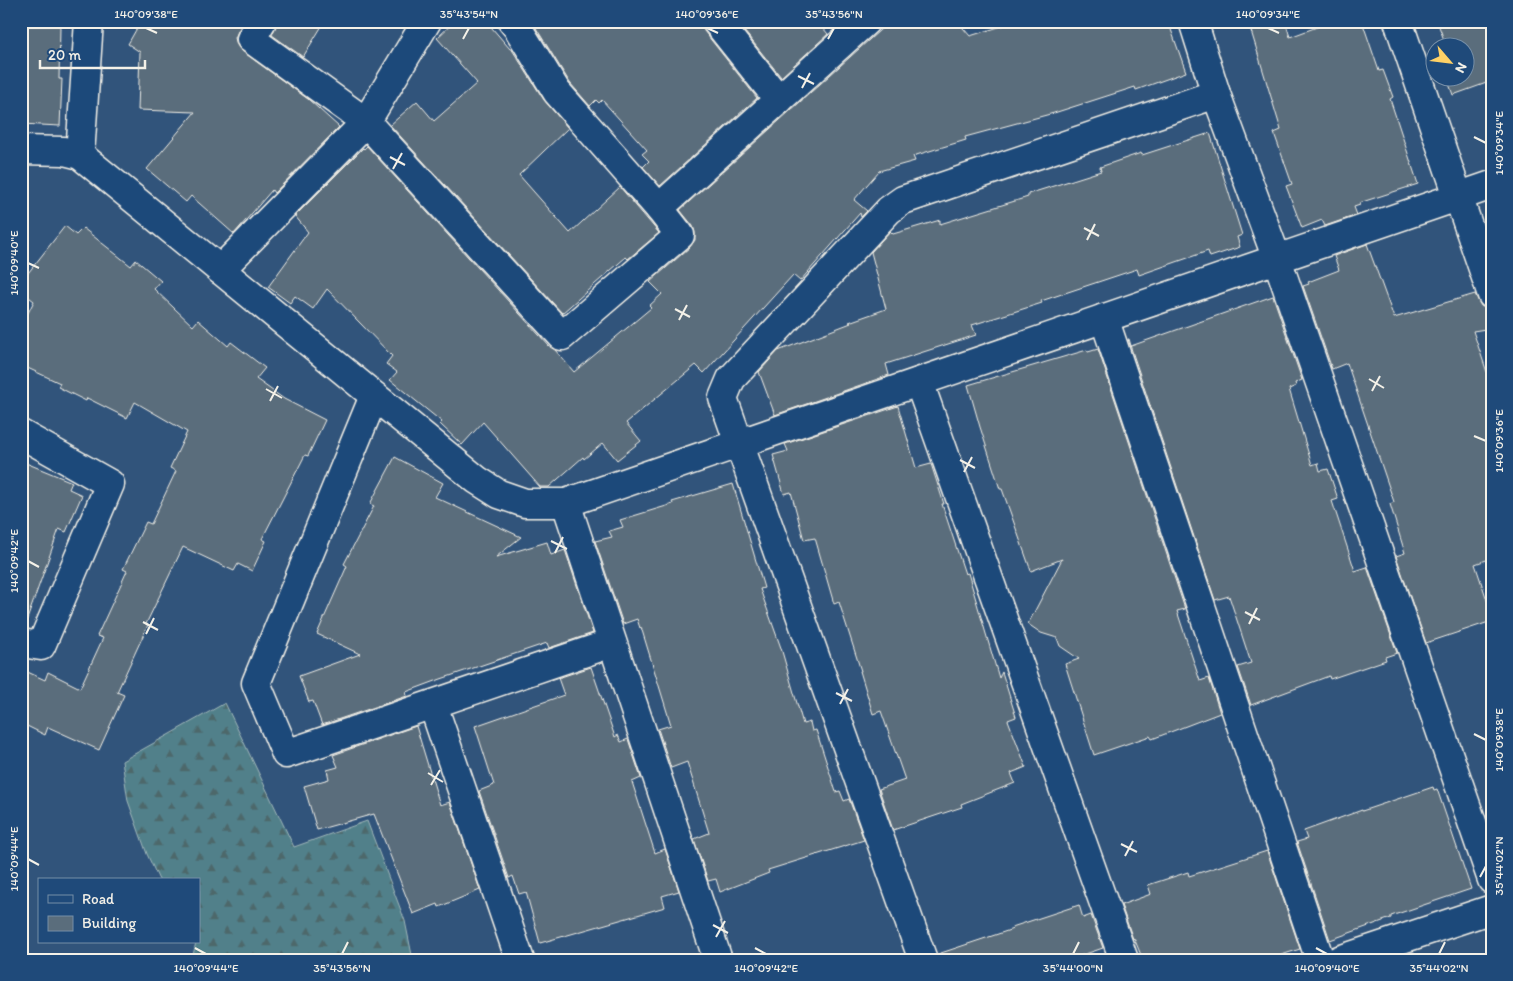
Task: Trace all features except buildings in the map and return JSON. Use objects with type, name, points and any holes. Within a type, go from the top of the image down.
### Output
[{"type":"street","points":[[80,155],[89,21]]},
{"type":"street","points":[[262,21],[251,39],[366,122],[562,336],[680,235],[659,208],[557,92],[512,21]]},
{"type":"street","points":[[220,270],[366,122],[426,21]]},
{"type":"street","points":[[716,21],[778,100]]},
{"type":"street","points":[[659,208],[866,21]]},
{"type":"street","points":[[1193,21],[1216,94],[1277,259],[1492,880]]},
{"type":"street","points":[[1398,21],[1492,295]]},
{"type":"street","points":[[923,960],[723,398],[731,379],[889,210],[903,200],[1216,94]]},
{"type":"street","points":[[21,150],[64,151],[80,155],[477,480],[499,494],[525,503],[566,503],[1492,185]]},
{"type":"street","points":[[1104,318],[1320,960]]},
{"type":"street","points":[[919,382],[1124,960]]},
{"type":"street","points":[[374,396],[256,683],[286,754],[612,643]]},
{"type":"street","points":[[21,434],[110,484],[41,646],[21,643]]},
{"type":"street","points":[[566,503],[718,960]]},
{"type":"street","points":[[433,705],[520,960]]},
{"type":"street","points":[[1339,960],[1492,909]]},
{"type":"green space","points":[[225,703],[294,847],[367,821],[405,921],[413,960],[192,960],[196,944],[200,944],[200,878],[158,878],[147,854],[128,801],[122,761]]}]
